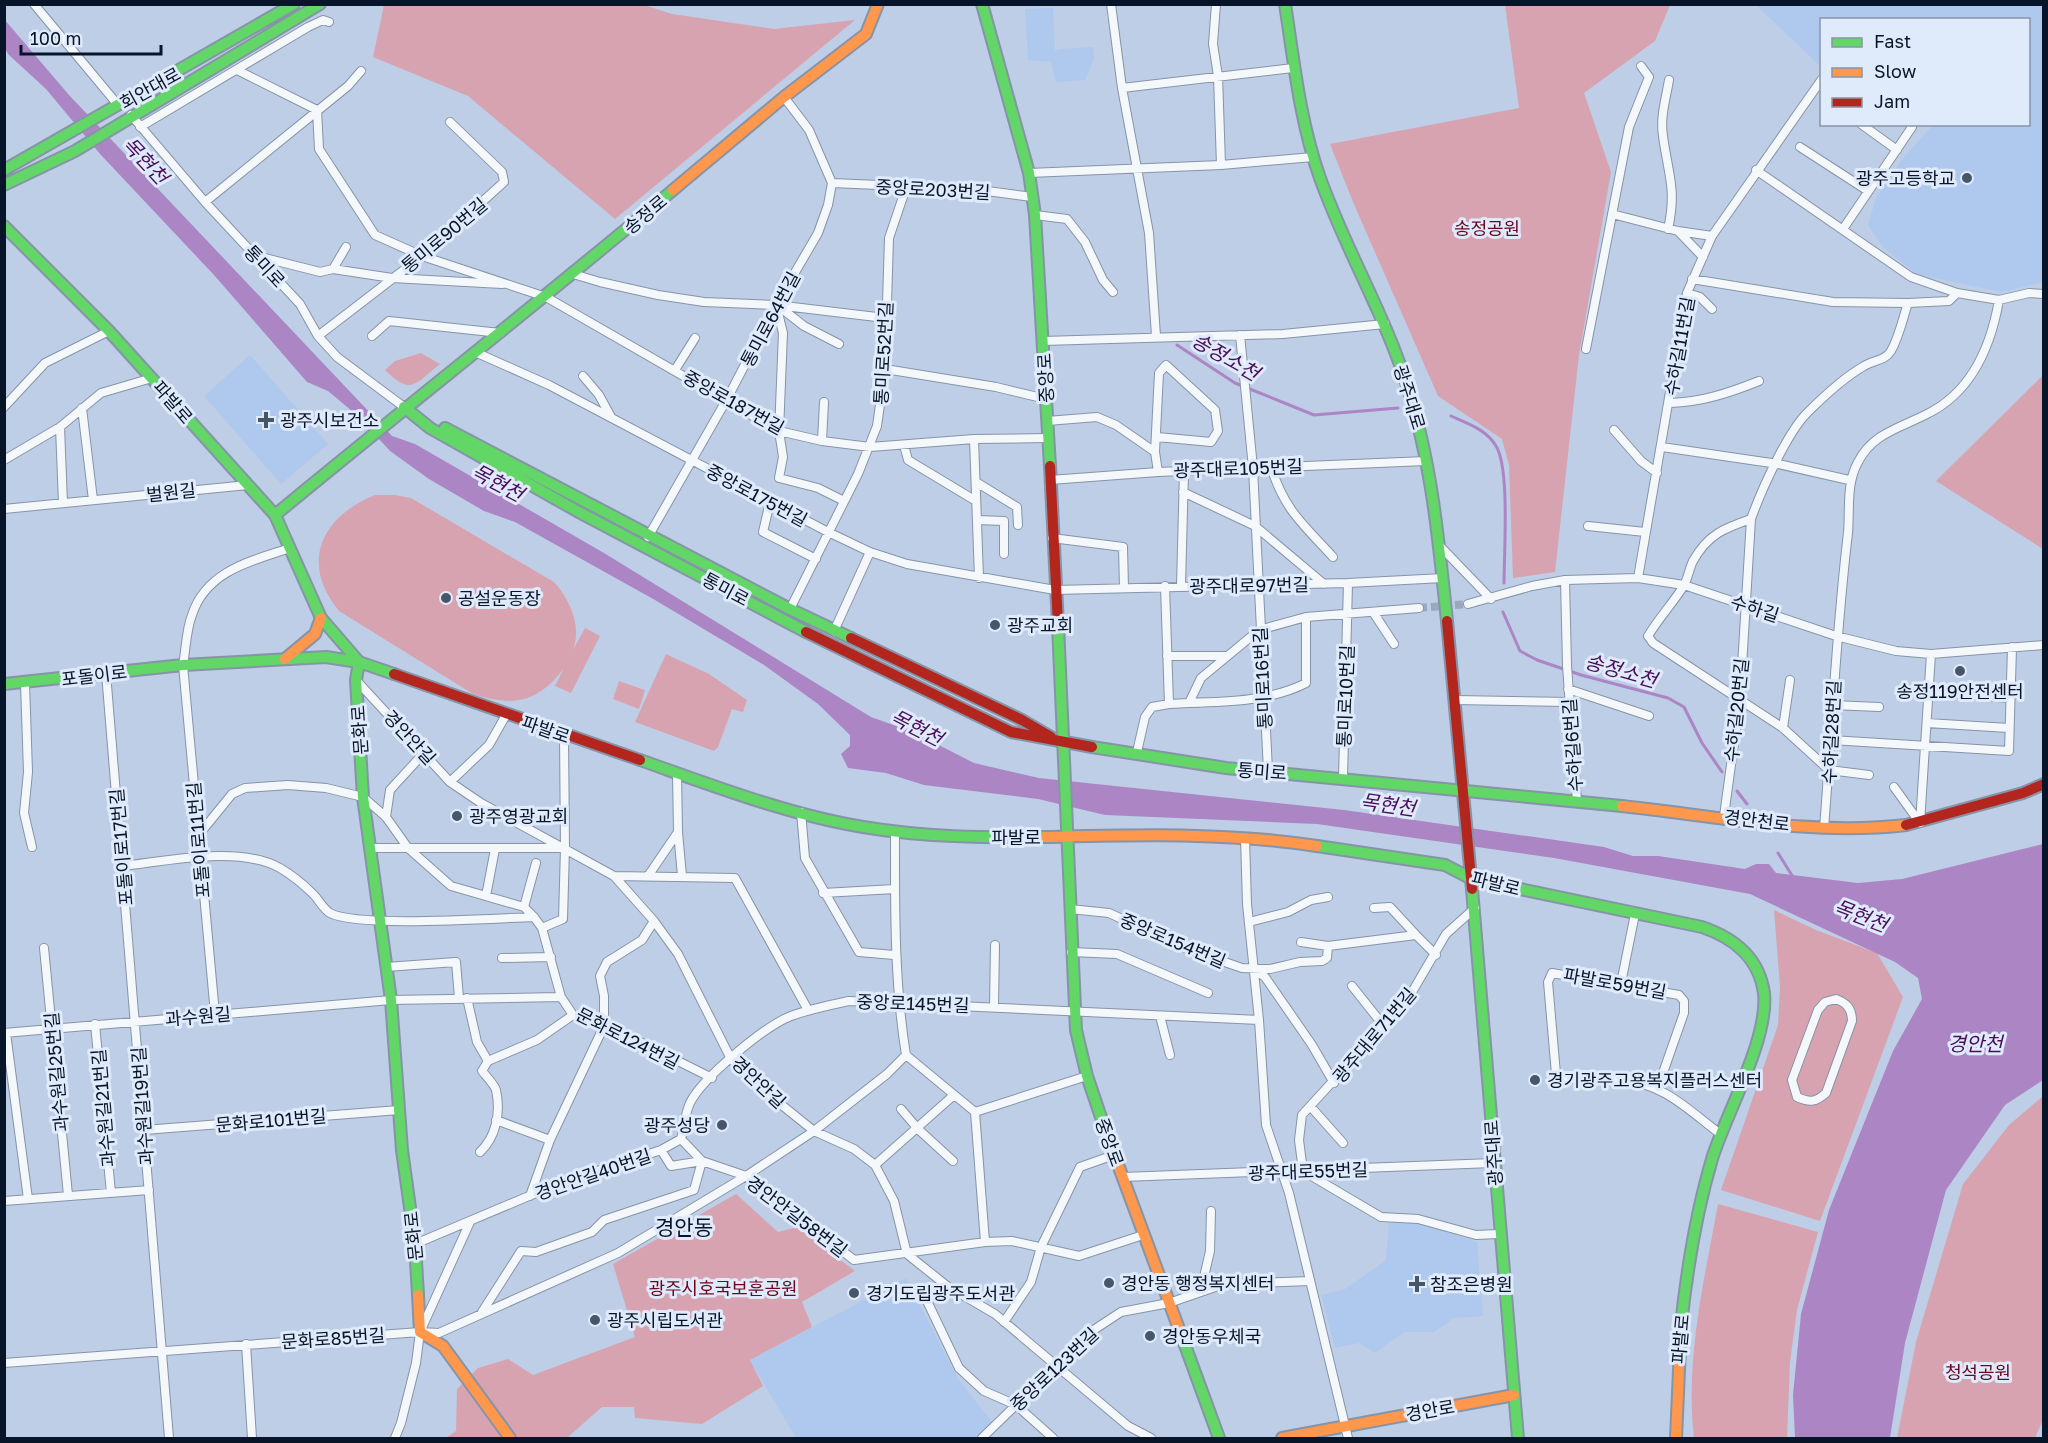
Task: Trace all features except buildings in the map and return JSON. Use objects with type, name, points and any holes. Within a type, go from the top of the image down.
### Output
[{"type":"street","points":[[34,4],[118,105]]},
{"type":"street","name":"회안대로","points":[[4,170],[61,140],[294,4]]},
{"type":"street","name":"회안대로","points":[[4,185],[75,151],[320,4]]},
{"type":"street","name":"송정로","points":[[272,512],[338,456],[348,453],[546,297],[784,97],[866,34],[878,4]]},
{"type":"street","name":"중앙로","points":[[982,4],[1029,173],[1035,215],[1048,438],[1074,1011],[1087,1076],[1219,1438]]},
{"type":"street","points":[[1111,4],[1122,88],[1149,233],[1156,336]]},
{"type":"street","points":[[1215,4],[1213,44],[1218,76],[1221,165]]},
{"type":"street","name":"광주대로","points":[[1285,4],[1293,68],[1313,157],[1344,236],[1385,324],[1405,377],[1426,461],[1443,578],[1465,790],[1498,1234],[1518,1438]]},
{"type":"street","points":[[140,128],[239,71],[308,27],[323,20],[329,22]]},
{"type":"street","points":[[1586,349],[1629,127],[1648,77],[1641,66]]},
{"type":"street","points":[[1122,88],[1293,68]]},
{"type":"street","points":[[239,71],[317,110]]},
{"type":"street","points":[[205,202],[348,86],[361,71]]},
{"type":"street","points":[[1668,229],[1674,189],[1663,134],[1663,114],[1669,80]]},
{"type":"street","name":"수하길11번길","points":[[1638,578],[1670,403],[1687,293],[1692,279],[1712,236],[1820,80]]},
{"type":"street","points":[[784,97],[809,130],[832,183]]},
{"type":"street","points":[[317,110],[319,149],[375,235],[422,256],[513,284]]},
{"type":"street","name":"통미로","points":[[132,115],[140,128],[205,202],[300,304],[318,336],[337,357],[401,410],[577,511],[803,630],[1011,732],[1061,743],[1137,752],[1185,763],[1465,790]]},
{"type":"street","name":"통미로90번길","points":[[318,336],[422,256],[504,182],[502,172],[450,122]]},
{"type":"street","points":[[1865,126],[1897,150]]},
{"type":"street","points":[[1843,229],[1911,126]]},
{"type":"street","points":[[1800,147],[1868,191]]},
{"type":"street","points":[[1029,173],[1221,165],[1313,157]]},
{"type":"street","points":[[1756,170],[1911,278],[1958,292],[1999,300],[2030,293],[2043,294]]},
{"type":"street","name":"중앙로203번길","points":[[832,183],[906,188],[972,189],[1032,197]]},
{"type":"street","name":"통미로64번길","points":[[648,537],[727,399],[776,304],[818,233],[828,205],[832,183]]},
{"type":"street","name":"통미로52번길","points":[[790,609],[870,447],[877,426],[885,369],[889,238],[906,188]]},
{"type":"street","points":[[1612,214],[1668,229],[1712,236]]},
{"type":"street","points":[[1035,215],[1067,219],[1085,242],[1103,280],[1113,292]]},
{"type":"street","name":"파발로","points":[[4,226],[109,331],[272,512],[321,618],[358,662],[677,774],[801,812],[895,832],[996,837],[1153,835],[1245,838],[1298,843],[1445,865],[1472,879],[1718,932],[1742,946],[1757,970],[1764,996],[1762,1020],[1719,1132],[1694,1236],[1681,1316],[1676,1438]]},
{"type":"street","points":[[1678,231],[1703,257]]},
{"type":"street","points":[[333,269],[346,247]]},
{"type":"street","points":[[255,256],[320,272],[333,269],[392,278],[513,284]]},
{"type":"street","points":[[573,274],[658,295],[704,302],[776,304],[885,318]]},
{"type":"street","points":[[1692,279],[1833,302],[1949,301],[1958,292]]},
{"type":"street","name":"중앙로187번길","points":[[513,284],[546,297],[727,399],[779,431],[822,441],[870,447],[974,439],[1048,438]]},
{"type":"street","points":[[1687,293],[1700,297],[1712,309]]},
{"type":"street","points":[[1662,447],[1778,464],[1849,480],[1869,444],[1892,428],[1929,413],[1963,388],[1984,354],[1995,326],[1999,300]]},
{"type":"street","name":"수하길20번길","points":[[1724,816],[1740,699],[1744,604],[1751,519],[1760,494],[1778,464],[1792,432],[1806,414],[1850,374],[1868,363],[1883,360],[1891,352],[1908,303]]},
{"type":"street","points":[[776,304],[804,326],[839,344]]},
{"type":"street","points":[[776,304],[783,333],[779,431],[783,457],[779,478],[818,488],[844,501]]},
{"type":"street","points":[[372,336],[389,321],[500,333]]},
{"type":"street","points":[[1043,341],[1240,335],[1385,324]]},
{"type":"street","points":[[4,407],[45,363],[109,331]]},
{"type":"street","name":"통미로16번길","points":[[1240,335],[1253,468],[1259,630],[1268,771]]},
{"type":"street","points":[[675,370],[695,338]]},
{"type":"street","name":"중앙로175번길","points":[[475,352],[549,386],[870,552],[907,564],[1055,590]]},
{"type":"street","points":[[1156,437],[1211,441],[1218,431],[1215,410],[1166,365],[1159,373],[1155,452],[1158,472]]},
{"type":"street","points":[[885,369],[996,387],[1046,399]]},
{"type":"street","points":[[583,376],[599,395],[611,418]]},
{"type":"street","points":[[4,460],[60,427],[101,393],[152,378]]},
{"type":"street","points":[[1670,403],[1690,403],[1723,396],[1759,381]]},
{"type":"street","points":[[822,441],[824,402]]},
{"type":"street","points":[[82,408],[93,500]]},
{"type":"street","name":"통미로","points":[[401,410],[834,631],[1022,720],[1061,743]]},
{"type":"street","points":[[1047,421],[1097,417],[1116,425],[1155,452]]},
{"type":"street","points":[[60,427],[63,503]]},
{"type":"street","points":[[1614,430],[1641,461],[1657,473]]},
{"type":"street","points":[[974,439],[979,578]]},
{"type":"street","points":[[904,445],[908,460],[976,501]]},
{"type":"street","name":"광주대로105번길","points":[[1050,480],[1158,472],[1426,461]]},
{"type":"street","points":[[1271,467],[1278,490],[1290,512],[1333,557]]},
{"type":"street","points":[[1181,586],[1184,471]]},
{"type":"street","name":"수하길28번길","points":[[1824,828],[1836,636],[1850,510],[1849,480]]},
{"type":"street","points":[[976,482],[1017,507],[1018,525]]},
{"type":"street","name":"벌원길","points":[[4,509],[248,485]]},
{"type":"street","points":[[1183,492],[1255,526],[1324,584]]},
{"type":"street","points":[[770,502],[763,532],[816,559]]},
{"type":"street","points":[[1751,519],[1719,530],[1694,561],[1684,585],[1648,636],[1653,643],[1782,728],[1829,770],[1869,775]]},
{"type":"street","points":[[977,520],[1004,521],[1004,554]]},
{"type":"street","points":[[1588,526],[1645,532]]},
{"type":"street","points":[[1052,538],[1123,547],[1124,588]]},
{"type":"street","points":[[1439,546],[1491,598]]},
{"type":"street","points":[[183,665],[191,616],[201,594],[236,566],[290,548]]},
{"type":"street","points":[[834,631],[870,552]]},
{"type":"street","name":"광주대로97번길","points":[[1055,590],[1324,584],[1443,578]]},
{"type":"street","name":"수하길","points":[[1468,604],[1532,586],[1565,580],[1638,578],[1684,585],[1836,636],[1896,651],[1931,654],[2043,645]]},
{"type":"street","name":"수하길6번길","points":[[1565,580],[1568,689],[1577,801]]},
{"type":"street","name":"통미로10번길","points":[[1342,778],[1348,583]]},
{"type":"street","points":[[1165,586],[1169,704]]},
{"type":"street","points":[[1189,702],[1201,678],[1259,630],[1306,617],[1419,608]]},
{"type":"street","points":[[1373,612],[1394,644]]},
{"type":"street","points":[[1137,752],[1145,717],[1152,707],[1189,702],[1229,702],[1263,697],[1289,692],[1306,683],[1306,617]]},
{"type":"street","points":[[285,659],[315,634],[321,618]]},
{"type":"street","points":[[1831,741],[2009,751],[2012,647]]},
{"type":"street","points":[[1920,823],[1931,654]]},
{"type":"street","points":[[1167,656],[1226,656]]},
{"type":"street","name":"포돌이로","points":[[4,684],[183,665],[326,657],[358,662]]},
{"type":"street","name":"문화로","points":[[358,662],[356,680],[363,797],[372,848],[391,1000],[399,1110],[415,1244],[420,1332]]},
{"type":"street","name":"포돌이로11번길","points":[[183,665],[215,1014]]},
{"type":"street","name":"포돌이로17번길","points":[[106,673],[136,1022]]},
{"type":"street","name":"경안안길","points":[[356,680],[450,782],[482,803],[614,876],[654,921],[678,954],[731,1059],[752,1081],[814,1131],[854,1149],[875,1165],[894,1201],[907,1254]]},
{"type":"street","points":[[1782,728],[1790,680]]},
{"type":"street","points":[[25,683],[28,772],[24,813],[32,847]]},
{"type":"street","points":[[1568,689],[1649,716]]},
{"type":"street","points":[[1929,692],[2010,698]]},
{"type":"street","points":[[1455,700],[1569,702]]},
{"type":"street","points":[[1832,705],[1879,707]]},
{"type":"street","points":[[450,782],[489,745],[506,715]]},
{"type":"street","points":[[1927,723],[2009,728]]},
{"type":"street","points":[[542,928],[563,920],[564,735]]},
{"type":"street","points":[[386,817],[390,790],[423,754]]},
{"type":"street","points":[[677,774],[678,832],[682,876]]},
{"type":"street","name":"경안천로","points":[[1465,790],[1824,828],[1871,829],[1920,823],[2023,793],[2043,784]]},
{"type":"street","points":[[197,837],[232,794],[245,788],[288,785],[326,788],[363,797]]},
{"type":"street","points":[[1894,787],[1920,823]]},
{"type":"street","name":"문화로124번길","points":[[363,797],[386,817],[408,848],[451,886],[524,907],[534,917],[542,928],[552,957],[561,997],[573,1015],[604,1026],[711,1078]]},
{"type":"street","points":[[801,812],[805,858],[859,952],[894,954]]},
{"type":"street","points":[[648,876],[678,832]]},
{"type":"street","points":[[895,832],[894,954],[897,1003],[906,1055],[975,1112],[985,1242]]},
{"type":"street","points":[[1245,838],[1249,921],[1255,970],[1266,1125],[1282,1173],[1348,1438]]},
{"type":"street","points":[[372,848],[565,848]]},
{"type":"street","points":[[486,896],[495,849]]},
{"type":"street","points":[[122,866],[199,857],[242,857],[278,867],[311,892],[330,913],[380,921],[534,917]]},
{"type":"street","points":[[524,907],[536,863]]},
{"type":"street","points":[[614,876],[735,878],[808,1010]]},
{"type":"street","points":[[824,893],[895,889]]},
{"type":"street","points":[[1249,921],[1288,912],[1311,900],[1328,897]]},
{"type":"street","points":[[1374,908],[1390,907],[1436,954]]},
{"type":"street","name":"광주대로71번길","points":[[1304,1171],[1299,1129],[1302,1115],[1334,1083],[1408,999],[1446,934],[1475,908]]},
{"type":"street","name":"중앙로154번길","points":[[1070,909],[1109,913],[1190,950],[1255,970],[1322,961],[1327,958],[1328,946]]},
{"type":"street","points":[[1621,983],[1635,914]]},
{"type":"street","points":[[530,1196],[550,1140],[604,1026],[604,996],[600,976],[607,962],[642,940],[654,921]]},
{"type":"street","points":[[1300,942],[1328,946],[1416,935]]},
{"type":"street","points":[[994,1006],[995,945]]},
{"type":"street","name":"과수원길25번길","points":[[44,948],[68,1195]]},
{"type":"street","points":[[1071,952],[1117,954],[1208,993]]},
{"type":"street","points":[[502,958],[552,957]]},
{"type":"street","points":[[386,967],[456,962],[463,998],[477,1042],[488,1061]]},
{"type":"street","points":[[1255,970],[1265,977],[1312,1045],[1334,1083]]},
{"type":"street","name":"파발로59번길","points":[[1658,1087],[1684,1013],[1684,1001],[1672,993],[1621,983],[1556,972],[1549,976],[1556,1074],[1564,1078],[1620,1079],[1658,1087],[1719,1132]]},
{"type":"street","points":[[1352,986],[1383,1025]]},
{"type":"street","points":[[391,1000],[561,997]]},
{"type":"street","points":[[1836,999],[1845,1002],[1852,1013],[1852,1021],[1826,1093],[1817,1100],[1808,1102],[1797,1097],[1792,1080],[1818,1010],[1825,1002],[1836,999]]},
{"type":"street","name":"과수원길","points":[[5,1033],[391,1000]]},
{"type":"street","name":"중앙로145번길","points":[[731,1059],[768,1029],[788,1017],[849,1001],[1259,1020]]},
{"type":"street","points":[[480,1152],[491,1141],[496,1120],[496,1089],[482,1071],[488,1061],[537,1040],[573,1015]]},
{"type":"street","points":[[1160,1016],[1170,1055]]},
{"type":"street","name":"과수원길19번길","points":[[136,1022],[163,1350]]},
{"type":"street","name":"과수원길21번길","points":[[95,1024],[111,1193]]},
{"type":"street","points":[[5,1033],[28,1199]]},
{"type":"street","name":"문화로85번길","points":[[4,1363],[420,1332],[439,1334],[618,1252],[746,1176],[814,1131],[887,1074],[906,1055]]},
{"type":"street","points":[[481,1313],[521,1251],[536,1252],[592,1232],[604,1220],[694,1190],[702,1161],[681,1139],[691,1102],[731,1059]]},
{"type":"street","points":[[975,1112],[1087,1076]]},
{"type":"street","points":[[875,1165],[918,1130],[954,1095]]},
{"type":"street","points":[[1311,1107],[1343,1143]]},
{"type":"street","points":[[901,1109],[918,1130],[953,1161]]},
{"type":"street","name":"문화로101번길","points":[[144,1130],[399,1110]]},
{"type":"street","points":[[496,1120],[550,1140]]},
{"type":"street","name":"경안안길40번길","points":[[415,1244],[530,1196],[661,1150],[681,1139]]},
{"type":"street","name":"경안안길58번길","points":[[661,1150],[671,1166],[702,1161],[746,1176],[854,1260],[985,1242],[1012,1241],[1079,1256],[1143,1234]]},
{"type":"street","points":[[1004,1322],[1031,1282],[1041,1247],[1080,1167],[1114,1155]]},
{"type":"street","name":"광주대로55번길","points":[[1123,1177],[1282,1173],[1494,1163]]},
{"type":"street","points":[[1304,1171],[1381,1217],[1418,1219],[1476,1235],[1498,1234]]},
{"type":"street","name":"과수원길19번길","points":[[4,1201],[149,1190]]},
{"type":"street","points":[[1201,1290],[1210,1251],[1211,1211]]},
{"type":"street","points":[[395,1438],[416,1363],[420,1332],[470,1222]]},
{"type":"street","points":[[907,1254],[947,1286],[1004,1322],[1128,1426],[1151,1438]]},
{"type":"street","name":"중앙로123번길","points":[[982,1438],[1092,1331],[1121,1312],[1169,1303],[1201,1290],[1224,1284],[1310,1281]]},
{"type":"street","points":[[947,1286],[927,1301],[959,1368],[984,1391],[1016,1405],[1053,1438]]},
{"type":"street","points":[[420,1332],[443,1346],[510,1438]]},
{"type":"street","points":[[246,1344],[252,1438]]},
{"type":"street","points":[[163,1350],[169,1438]]},
{"type":"street","name":"경안로","points":[[1282,1438],[1514,1395]]},
{"type":"shaded area","name":"광주고등학교","points":[[1756,5],[2043,5],[2043,282],[2001,292],[1916,274],[1883,247],[1868,225],[1876,198],[1903,158],[1932,126],[2030,126],[2030,18],[1820,18],[1819,65]]},
{"type":"shaded area","points":[[1053,8],[1055,51],[1093,47],[1094,59],[1085,80],[1056,82],[1051,62],[1028,60],[1025,9]]},
{"type":"shaded area","name":"광주시보건소","points":[[250,355],[328,444],[281,484],[204,396]]},
{"type":"shaded area","name":"참조은병원","points":[[1406,1219],[1477,1242],[1483,1316],[1454,1318],[1434,1332],[1404,1332],[1375,1353],[1359,1343],[1335,1348],[1321,1295],[1345,1289],[1386,1260],[1389,1223]]},
{"type":"shaded area","points":[[906,1278],[958,1379],[995,1426],[982,1438],[796,1438],[750,1360]]},
{"type":"green space","points":[[384,5],[644,5],[672,14],[774,29],[855,20],[615,219],[468,96],[373,57]]},
{"type":"green space","name":"송정공원","points":[[1505,5],[1670,5],[1655,41],[1584,93],[1611,172],[1579,355],[1555,572],[1513,578],[1509,465],[1502,439],[1438,396],[1330,144],[1519,108]]},
{"type":"green space","points":[[421,353],[440,364],[418,382],[407,385],[401,383],[385,370],[395,361]]},
{"type":"green space","points":[[2043,375],[2043,549],[1936,481]]},
{"type":"green space","points":[[375,495],[411,498],[554,582],[565,597],[573,614],[576,632],[573,650],[585,628],[600,636],[571,693],[555,686],[564,668],[544,689],[524,699],[500,700],[473,694],[339,611],[327,593],[320,576],[319,559],[322,543],[330,528],[341,515]]},
{"type":"green space","points":[[666,654],[709,674],[747,700],[743,712],[732,709],[718,747],[714,751],[635,722]]},
{"type":"green space","points":[[619,681],[645,690],[639,709],[613,699]]},
{"type":"green space","points":[[1774,910],[1816,930],[1877,953],[1903,997],[1820,1221],[1721,1190],[1778,1025],[1780,987]]},
{"type":"green space","name":"청석공원","points":[[2043,1096],[2044,1417],[2035,1438],[1897,1438],[1916,1342],[1963,1184],[2009,1125]]},
{"type":"green space","name":"광주시호국보훈공원","points":[[736,1194],[778,1232],[797,1227],[855,1271],[802,1302],[812,1327],[750,1360],[763,1386],[702,1424],[635,1418],[634,1407],[602,1407],[567,1438],[446,1438],[456,1431],[457,1389],[478,1368],[508,1359],[533,1375],[635,1337],[613,1264]]},
{"type":"green space","points":[[1718,1204],[1818,1232],[1797,1310],[1790,1362],[1787,1438],[1694,1438],[1692,1379],[1694,1349]]},
{"type":"water","points":[[4,19],[69,95],[392,436],[415,444],[604,553],[871,717],[913,732],[974,763],[1039,778],[1344,810],[1604,847],[1633,856],[1658,856],[1745,869],[1756,864],[1769,864],[1776,873],[1858,883],[1902,879],[2043,844],[2043,1080],[2005,1105],[1946,1190],[1905,1343],[1890,1438],[1795,1438],[1793,1395],[1801,1314],[1829,1210],[1893,1051],[1922,999],[1918,978],[1895,962],[1750,894],[1554,858],[1317,824],[1105,815],[1038,799],[924,785],[886,773],[848,768],[841,754],[850,746],[850,735],[818,704],[764,665],[655,600],[515,522],[484,511],[429,479],[390,451],[358,416],[328,391],[307,382],[214,275],[101,155],[46,89],[9,55],[5,49]]},
{"type":"waterway","name":"송정소천","points":[[1177,345],[1235,383],[1314,415],[1398,408]]},
{"type":"waterway","name":"송정소천","points":[[1451,416],[1487,435],[1496,446],[1500,457],[1505,491],[1504,583]]},
{"type":"waterway","name":"송정소천","points":[[1503,612],[1520,651],[1537,660],[1581,675],[1668,698],[1684,707],[1702,743],[1722,772]]},
{"type":"waterway","name":"송정소천","points":[[1737,791],[1747,804]]},
{"type":"waterway","name":"송정소천","points":[[1778,853],[1793,877]]},
{"type":"tunnel","points":[[1419,608],[1468,604]]},
{"type":"traffic: fast","points":[[4,170],[294,4]]},
{"type":"traffic: fast","points":[[4,185],[75,151],[320,4]]},
{"type":"traffic: fast","points":[[982,4],[1029,173],[1035,215],[1050,466]]},
{"type":"traffic: fast","points":[[1285,4],[1298,92],[1313,157],[1330,205],[1400,365],[1417,420],[1434,505],[1447,621]]},
{"type":"traffic: fast","points":[[275,515],[673,190]]},
{"type":"traffic: fast","points":[[4,226],[109,331],[275,515],[321,618],[359,662],[394,674]]},
{"type":"traffic: fast","points":[[404,407],[430,428],[577,511],[806,632]]},
{"type":"traffic: fast","points":[[445,428],[790,609],[851,638]]},
{"type":"traffic: fast","points":[[1058,625],[1076,1030],[1087,1076],[1107,1135]]},
{"type":"traffic: fast","points":[[4,684],[183,665],[326,657],[358,662]]},
{"type":"traffic: fast","points":[[359,662],[356,680],[363,797],[391,1000],[402,1150],[415,1244],[418,1295]]},
{"type":"traffic: fast","points":[[1092,747],[1226,768],[1622,806]]},
{"type":"traffic: fast","points":[[640,760],[750,798],[835,822],[931,835],[1045,837]]},
{"type":"traffic: fast","points":[[1317,846],[1445,865],[1472,879],[1702,927],[1734,943],[1751,959],[1757,969],[1764,993],[1764,1011],[1760,1032],[1745,1076],[1718,1141],[1706,1179],[1693,1241],[1681,1325]]},
{"type":"traffic: fast","points":[[1472,889],[1518,1438]]},
{"type":"traffic: fast","points":[[1182,1337],[1219,1438]]},
{"type":"traffic: slow","points":[[673,190],[784,97],[866,34],[878,4]]},
{"type":"traffic: slow","points":[[285,659],[315,634],[321,618]]},
{"type":"traffic: slow","points":[[1622,806],[1799,826],[1871,828],[1906,825]]},
{"type":"traffic: slow","points":[[1045,837],[1215,836],[1317,846]]},
{"type":"traffic: slow","points":[[1107,1135],[1182,1337]]},
{"type":"traffic: slow","points":[[418,1295],[420,1332],[443,1346],[510,1438]]},
{"type":"traffic: slow","points":[[1676,1438],[1681,1325]]},
{"type":"traffic: slow","points":[[1282,1438],[1514,1395]]},
{"type":"traffic: jam","points":[[1050,466],[1058,625]]},
{"type":"traffic: jam","points":[[1447,621],[1472,889]]},
{"type":"traffic: jam","points":[[806,632],[1011,732],[1092,747]]},
{"type":"traffic: jam","points":[[851,638],[1022,720],[1051,737]]},
{"type":"traffic: jam","points":[[394,674],[640,760]]},
{"type":"traffic: jam","points":[[1906,825],[2023,793],[2044,784]]},
{"type":"place","name":"광주고등학교","points":[[1967,178]]},
{"type":"place","name":"광주시보건소","points":[[266,420]]},
{"type":"place","name":"공설운동장","points":[[446,598]]},
{"type":"place","name":"광주교회","points":[[995,625]]},
{"type":"place","name":"송정119안전센터","points":[[1960,671]]},
{"type":"place","name":"광주영광교회","points":[[457,816]]},
{"type":"place","name":"경기광주고용복지플러스센터","points":[[1535,1080]]},
{"type":"place","name":"광주성당","points":[[722,1125]]},
{"type":"place","name":"경안동 행정복지센터","points":[[1109,1283]]},
{"type":"place","name":"참조은병원","points":[[1417,1284]]},
{"type":"place","name":"경기도립광주도서관","points":[[854,1293]]},
{"type":"place","name":"광주시립도서관","points":[[595,1320]]},
{"type":"place","name":"경안동우체국","points":[[1150,1336]]},
{"type":"district","name":"경안동","points":[[684,1227]]},
{"type":"water label","name":"목현천","points":[[146,160]]},
{"type":"water label","name":"목현천","points":[[498,482]]},
{"type":"water label","name":"목현천","points":[[917,727]]},
{"type":"water label","name":"목현천","points":[[1388,804]]},
{"type":"water label","name":"목현천","points":[[1861,915]]},
{"type":"water label","name":"경안천","points":[[1975,1043]]}]
